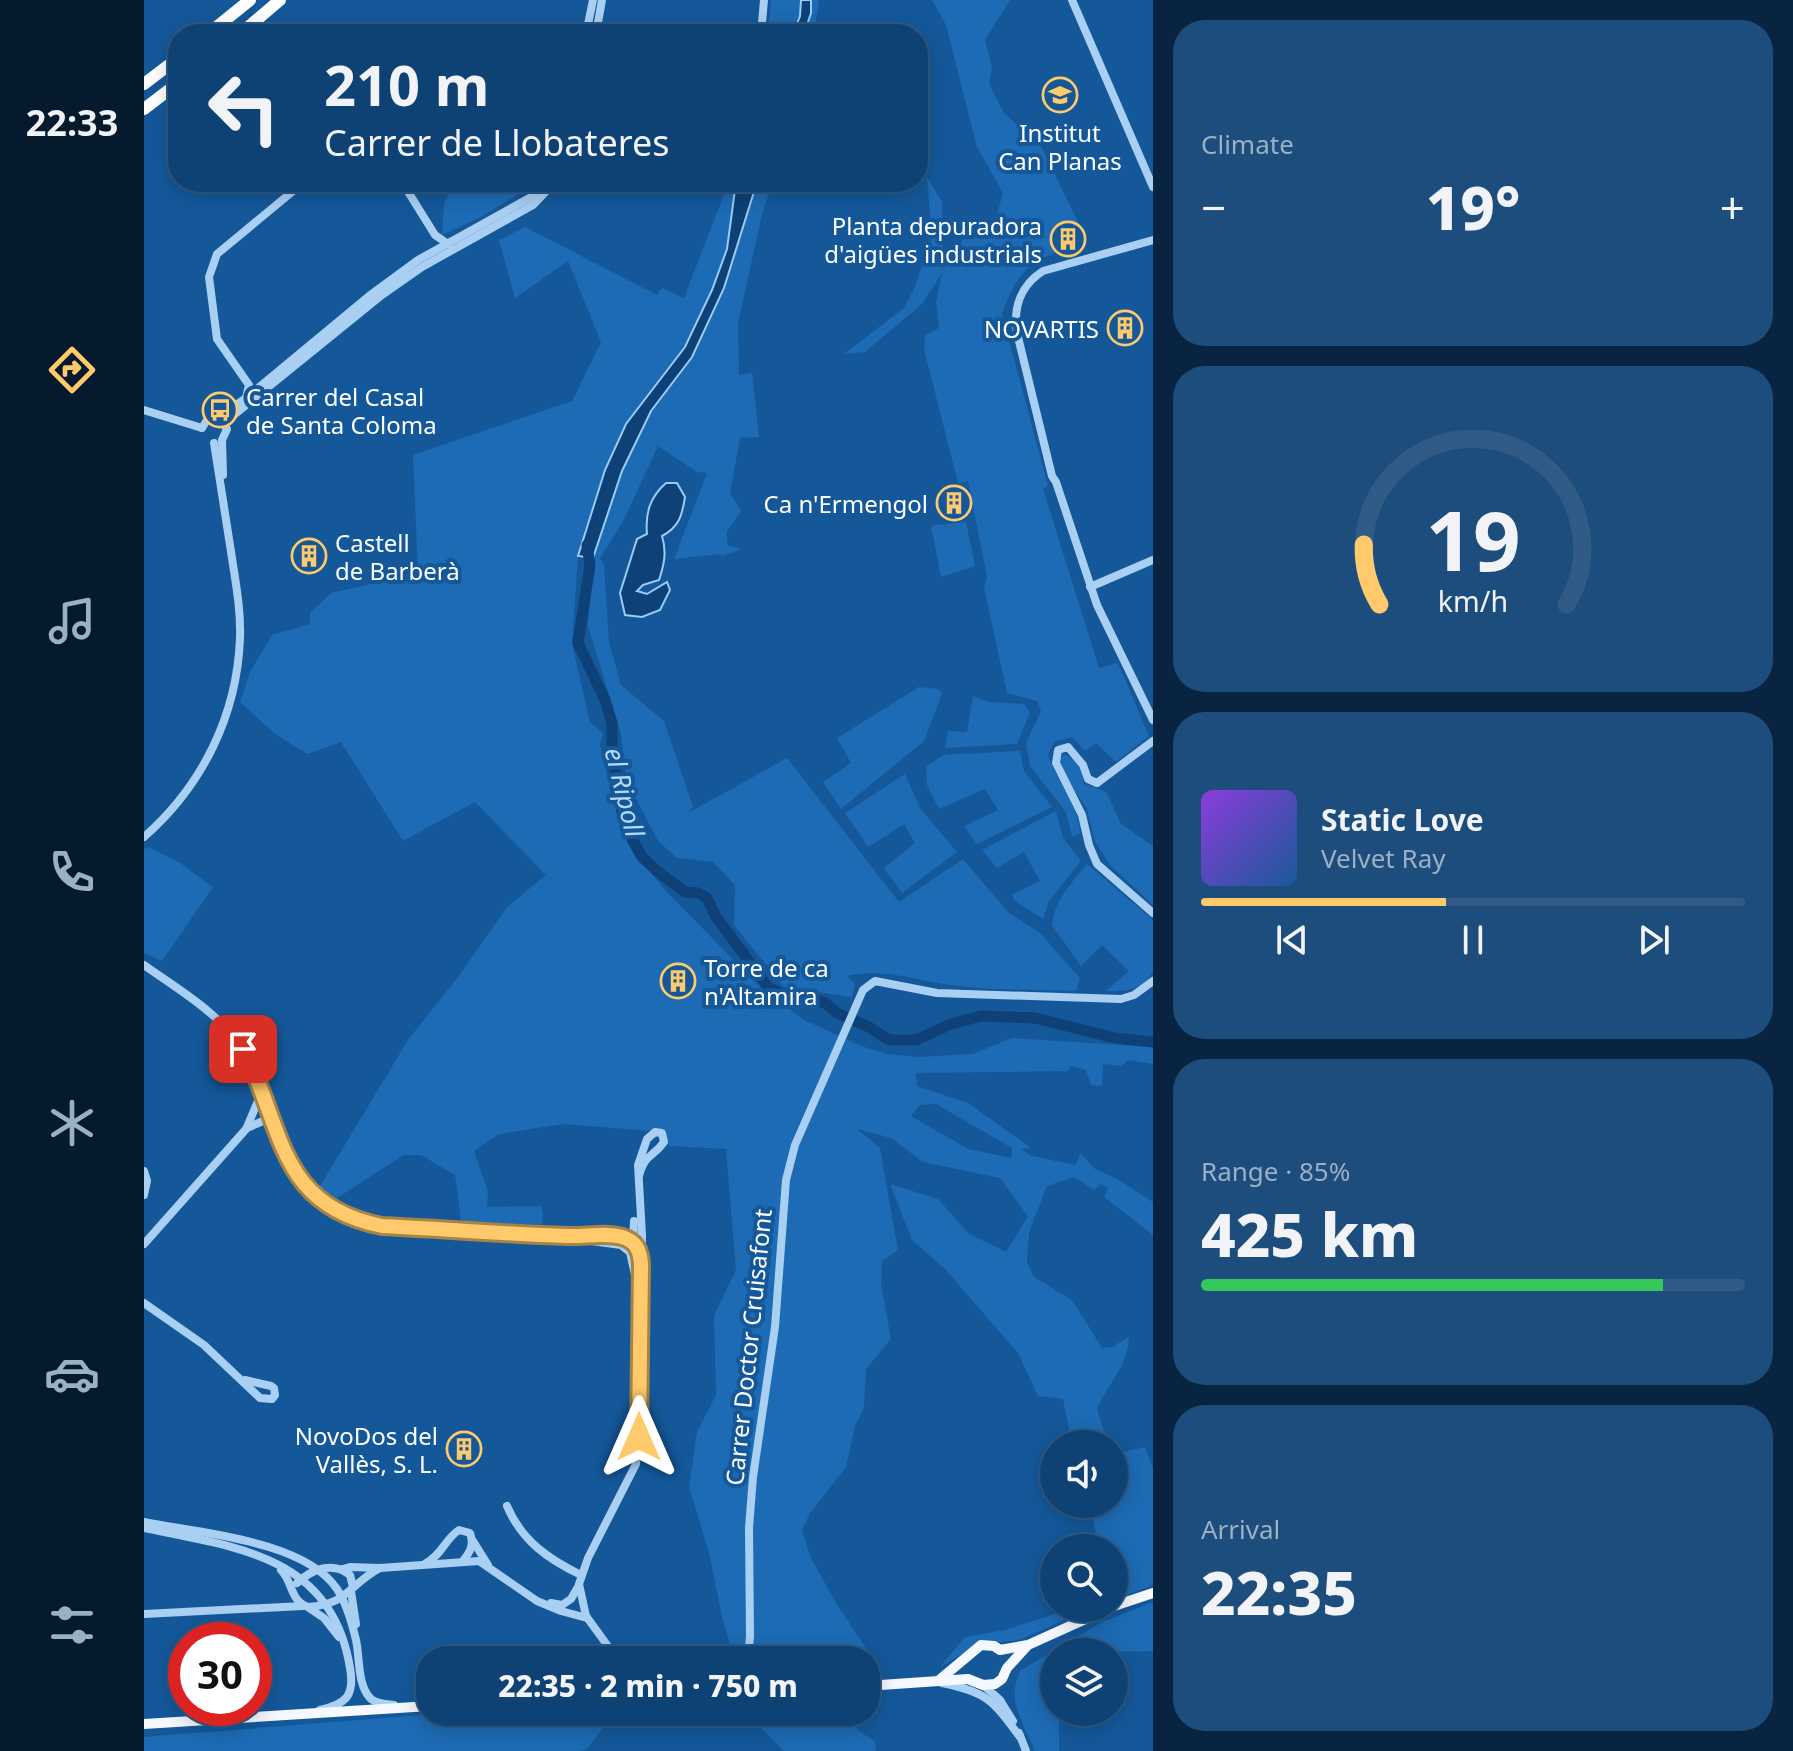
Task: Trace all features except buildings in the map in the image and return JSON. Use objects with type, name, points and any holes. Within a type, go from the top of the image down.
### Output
[{"type":"highway","points":[[220,24],[250,0]]},
{"type":"highway","points":[[252,24],[280,0]]},
{"type":"highway","points":[[144,84],[168,66]]},
{"type":"highway","points":[[144,109],[168,91]]},
{"type":"main road","points":[[1128,1602],[1153,1593]]},
{"type":"main road","points":[[1000,1650],[1028,1645],[1079,1622]]},
{"type":"main road","points":[[936,1681],[967,1659],[975,1648],[988,1644],[1005,1655],[1004,1673]]},
{"type":"main road","points":[[880,1685],[936,1681],[992,1685],[1028,1645]]},
{"type":"main road","points":[[967,1659],[966,1667],[978,1682]]},
{"type":"main road","points":[[144,1724],[415,1707]]},
{"type":"street","points":[[588,24],[593,0]]},
{"type":"street","points":[[598,24],[602,0]]},
{"type":"street","points":[[762,24],[764,0]]},
{"type":"street","points":[[1072,0],[1153,187]]},
{"type":"street","points":[[246,398],[249,385],[217,339],[209,277],[211,265],[217,254],[292,192]]},
{"type":"street","points":[[408,192],[435,235],[448,244]]},
{"type":"street","points":[[221,420],[369,296],[418,260],[536,192]]},
{"type":"street","points":[[218,442],[204,438],[202,428],[207,420],[221,420],[382,295],[422,267],[533,205],[545,192]]},
{"type":"street","points":[[1153,240],[1049,268],[1027,285],[1017,308],[1017,333],[1048,463],[1090,587],[1153,720]]},
{"type":"street","points":[[144,410],[202,428]]},
{"type":"street","points":[[218,442],[227,433],[221,420]]},
{"type":"street","points":[[145,836],[178,804],[202,769],[223,725],[238,667],[240,621],[218,442]]},
{"type":"street","points":[[1090,587],[1153,560]]},
{"type":"street","points":[[1153,741],[1097,783],[1088,779],[1083,765],[1068,747],[1058,750],[1056,763],[1082,815],[1097,864],[1153,913]]},
{"type":"street","points":[[144,965],[209,1012],[227,1029],[248,1059],[287,1160],[302,1182],[326,1204],[382,1226],[630,1243]]},
{"type":"street","name":"Carrer Doctor Cruisafont","points":[[749,1646],[749,1528],[753,1477],[775,1327],[786,1180],[795,1145],[863,990],[869,983],[882,981],[937,993],[1110,1000],[1134,995],[1153,981]]},
{"type":"street","points":[[144,1244],[247,1128],[261,1094]]},
{"type":"street","points":[[247,1128],[270,1118]]},
{"type":"street","points":[[561,1608],[571,1599],[636,1464],[639,1437],[639,1293],[630,1243],[637,1217],[639,1176],[640,1157],[651,1135],[662,1133],[665,1138],[663,1145],[642,1164],[639,1176]]},
{"type":"street","points":[[144,1171],[147,1181],[144,1195]]},
{"type":"street","points":[[637,1217],[630,1243],[639,1293]]},
{"type":"street","points":[[571,1237],[630,1243]]},
{"type":"street","points":[[144,1303],[204,1345],[245,1380]]},
{"type":"street","points":[[507,1506],[514,1522],[530,1543],[580,1579]]},
{"type":"street","points":[[144,1525],[209,1538],[273,1560],[300,1579],[324,1605],[339,1628],[356,1678],[372,1700],[415,1707]]},
{"type":"street","points":[[144,1525],[260,1545],[343,1569],[479,1561],[537,1601],[587,1618]]},
{"type":"street","points":[[420,1566],[438,1555],[448,1536],[459,1530],[470,1533],[488,1566]]},
{"type":"street","points":[[463,1561],[470,1553],[473,1541]]},
{"type":"street","points":[[295,1557],[332,1583],[342,1599],[356,1640]]},
{"type":"street","points":[[273,1560],[286,1575],[294,1593],[306,1607],[327,1621],[346,1646]]},
{"type":"street","points":[[261,1607],[282,1603],[294,1593],[300,1579],[329,1567]]},
{"type":"street","points":[[144,1614],[324,1605],[342,1599],[380,1568]]},
{"type":"street","points":[[343,1569],[352,1578],[357,1629],[355,1704],[358,1711]]},
{"type":"street","points":[[580,1579],[582,1605],[587,1618],[608,1646]]},
{"type":"street","points":[[561,1608],[576,1609],[582,1605]]},
{"type":"street","points":[[597,1632],[612,1646]]},
{"type":"street","points":[[1004,1673],[1008,1711]]},
{"type":"street","points":[[304,1714],[344,1703],[356,1678]]},
{"type":"street","points":[[936,1681],[985,1696],[995,1704],[1020,1737]]},
{"type":"street","points":[[978,1682],[994,1693],[1008,1711],[1026,1751]]},
{"type":"shaded area","points":[[771,0],[801,0],[797,24],[769,24]]},
{"type":"shaded area","points":[[801,0],[811,0],[807,24],[797,24]]},
{"type":"shaded area","points":[[811,0],[819,0],[815,24],[807,24]]},
{"type":"shaded area","points":[[932,0],[1010,0],[985,40],[992,68],[989,84],[1004,113],[1041,146],[1081,228],[1055,234],[1055,253],[1027,269],[1002,314],[1048,486],[1043,489],[1099,668],[1118,663],[1149,736],[1116,762],[1096,743],[1085,751],[1072,737],[1054,742],[1048,755],[1079,824],[1080,834],[1072,836],[1066,812],[1030,766],[1026,743],[1041,711],[1037,701],[1007,693],[984,588],[987,577],[968,481],[958,483],[924,349],[925,335],[939,328],[936,302],[942,273],[922,304],[865,352],[844,354],[904,308],[914,289],[932,237],[928,179],[942,202],[943,269],[971,227],[996,218],[1003,193],[977,147],[946,25]]},
{"type":"shaded area","points":[[449,192],[522,192],[481,217],[442,235],[444,204]]},
{"type":"shaded area","points":[[725,192],[735,192],[727,249],[712,290],[685,347],[626,424],[605,470],[578,556],[572,644],[590,722],[603,733],[600,744],[617,815],[635,853],[664,889],[759,986],[804,1020],[861,1046],[887,1054],[918,1057],[973,1054],[1012,1038],[1153,1047],[1153,1064],[1129,1060],[1121,1066],[1103,1064],[1102,1086],[1091,1085],[1086,1070],[1071,1066],[1067,1071],[916,1073],[917,1086],[968,1103],[1031,1148],[1021,1149],[1032,1156],[1075,1165],[1081,1153],[1095,1169],[1153,1202],[1153,1235],[1104,1197],[1108,1188],[1101,1184],[1094,1190],[1074,1177],[1047,1186],[1029,1232],[1027,1262],[1034,1277],[1072,1300],[1102,1348],[1112,1347],[1129,1337],[1122,1365],[1097,1409],[1104,1430],[1069,1430],[1063,1399],[1038,1396],[1018,1353],[945,1269],[912,1240],[890,1184],[938,1199],[969,1234],[1006,1252],[1028,1216],[1000,1178],[923,1162],[891,1138],[857,1129],[880,1148],[898,1250],[882,1261],[881,1284],[891,1339],[866,1369],[864,1408],[855,1426],[846,1467],[810,1513],[802,1530],[811,1558],[864,1646],[731,1646],[723,1621],[709,1553],[689,1487],[697,1432],[716,1395],[714,1316],[736,1270],[726,1149],[669,1146],[665,1132],[563,1124],[499,1134],[474,1151],[488,1192],[487,1207],[541,1206],[542,1225],[461,1221],[455,1175],[421,1155],[404,1155],[337,1198],[319,1188],[408,1040],[461,973],[507,907],[546,875],[475,802],[403,841],[341,742],[307,754],[274,733],[240,702],[250,672],[272,635],[310,624],[310,613],[331,593],[418,573],[413,455],[572,401],[601,342],[568,261],[515,298],[499,240],[525,227],[657,295],[662,288],[684,298]],"holes":[[[936,1104],[1012,1148],[1011,1158],[968,1149],[911,1116],[920,1105]]]},
{"type":"shaded area","points":[[735,192],[754,192],[724,288],[692,357],[651,411],[622,471],[593,558],[578,556],[605,470],[626,424],[685,347],[727,249]]},
{"type":"shaded area","points":[[754,192],[770,192],[738,324],[739,375],[752,373],[759,437],[740,438],[730,493],[741,511],[727,531],[727,545],[741,549],[722,556],[674,559],[707,473],[697,472],[658,446],[623,522],[600,558],[604,565],[609,642],[621,685],[664,721],[693,807],[688,813],[787,758],[899,902],[963,859],[1008,912],[1040,933],[1080,978],[1076,991],[966,987],[874,973],[847,976],[855,984],[852,997],[784,987],[734,925],[735,885],[713,862],[677,858],[658,841],[627,781],[621,734],[588,626],[593,558],[622,470],[651,411],[692,357],[724,288]]},
{"type":"shaded area","points":[[666,483],[677,483],[685,497],[683,510],[676,525],[662,536],[664,558],[659,580],[643,585],[637,591],[647,594],[667,582],[670,590],[660,610],[642,617],[625,615],[620,593],[637,539],[647,534],[650,506]]},
{"type":"shaded area","points":[[966,522],[975,566],[941,577],[931,526]]},
{"type":"shaded area","points":[[919,687],[938,689],[942,694],[924,741],[841,809],[823,782],[851,763],[837,738]]},
{"type":"shaded area","points":[[973,696],[989,702],[1024,704],[1030,713],[1017,744],[945,748],[948,731],[967,732]]},
{"type":"shaded area","points":[[1020,751],[1024,771],[1052,807],[977,844],[964,826],[998,810],[985,789],[939,809],[927,785],[926,767],[943,755]]},
{"type":"shaded area","points":[[1064,754],[1078,766],[1084,784],[1106,792],[1121,824],[1153,846],[1153,905],[1110,865],[1095,841],[1087,809],[1066,778],[1060,759]]},
{"type":"shaded area","points":[[905,774],[920,808],[957,852],[902,893],[884,868],[915,843],[904,824],[868,847],[845,813]]},
{"type":"shaded area","points":[[1056,811],[1063,838],[1081,861],[1049,901],[1043,919],[1015,901],[1012,895],[1040,881],[1024,852],[997,868],[982,850]]},
{"type":"shaded area","points":[[148,847],[180,863],[213,887],[162,961],[144,953],[144,849]]},
{"type":"shaded area","points":[[1087,864],[1153,920],[1153,972],[1144,983],[1133,989],[1106,991],[1129,971],[1102,945],[1081,966],[1052,925],[1060,900]]},
{"type":"shaded area","points":[[1145,1447],[1153,1469],[1153,1585],[1128,1595],[1128,1534],[1096,1534],[1093,1518],[1128,1518],[1128,1451]]},
{"type":"shaded area","points":[[1153,1602],[1153,1651],[1128,1651],[1128,1638],[1075,1638],[1102,1622],[1128,1622],[1128,1612]]},
{"type":"shaded area","points":[[1040,1619],[1040,1622],[1060,1622],[1019,1640],[979,1644],[940,1667],[965,1637],[1005,1630]]},
{"type":"shaded area","points":[[1040,1659],[1040,1726],[1059,1726],[1059,1751],[1035,1751],[1015,1701],[1021,1670]]},
{"type":"shaded area","points":[[416,1716],[416,1726],[604,1726],[587,1749],[578,1751],[144,1751],[144,1737]]},
{"type":"shaded area","points":[[760,1726],[855,1726],[875,1741],[876,1751],[784,1751]]},
{"type":"waterway","name":"el Ripoll","points":[[587,545],[590,565],[578,643],[605,700],[612,723],[612,752],[622,811],[632,839],[642,857],[657,871],[685,892],[698,893],[707,898],[716,917],[769,988],[782,994],[806,996],[825,1003],[837,1013],[889,1040],[916,1040],[951,1024],[981,1016],[1035,1018],[1115,1038],[1153,1042]]},
{"type":"place","name":"Institut Can Planas","points":[[1060,95]]},
{"type":"place","name":"Planta depuradora d'aigües industrials","points":[[1068,239]]},
{"type":"place","name":"NOVARTIS","points":[[1125,328]]},
{"type":"place","name":"Carrer del Casal de Santa Coloma","points":[[220,410]]},
{"type":"place","name":"Ca n'Ermengol","points":[[954,503]]},
{"type":"place","name":"Castell de Barberà","points":[[309,556]]},
{"type":"place","name":"Torre de ca n'Altamira","points":[[678,981]]},
{"type":"place","name":"NovoDos del Vallès, S. L.","points":[[464,1449]]},
{"type":"route","points":[[243,1049],[289,1164],[302,1182],[333,1208],[382,1226],[571,1237],[612,1235],[636,1244],[641,1264],[639,1437]]}]
